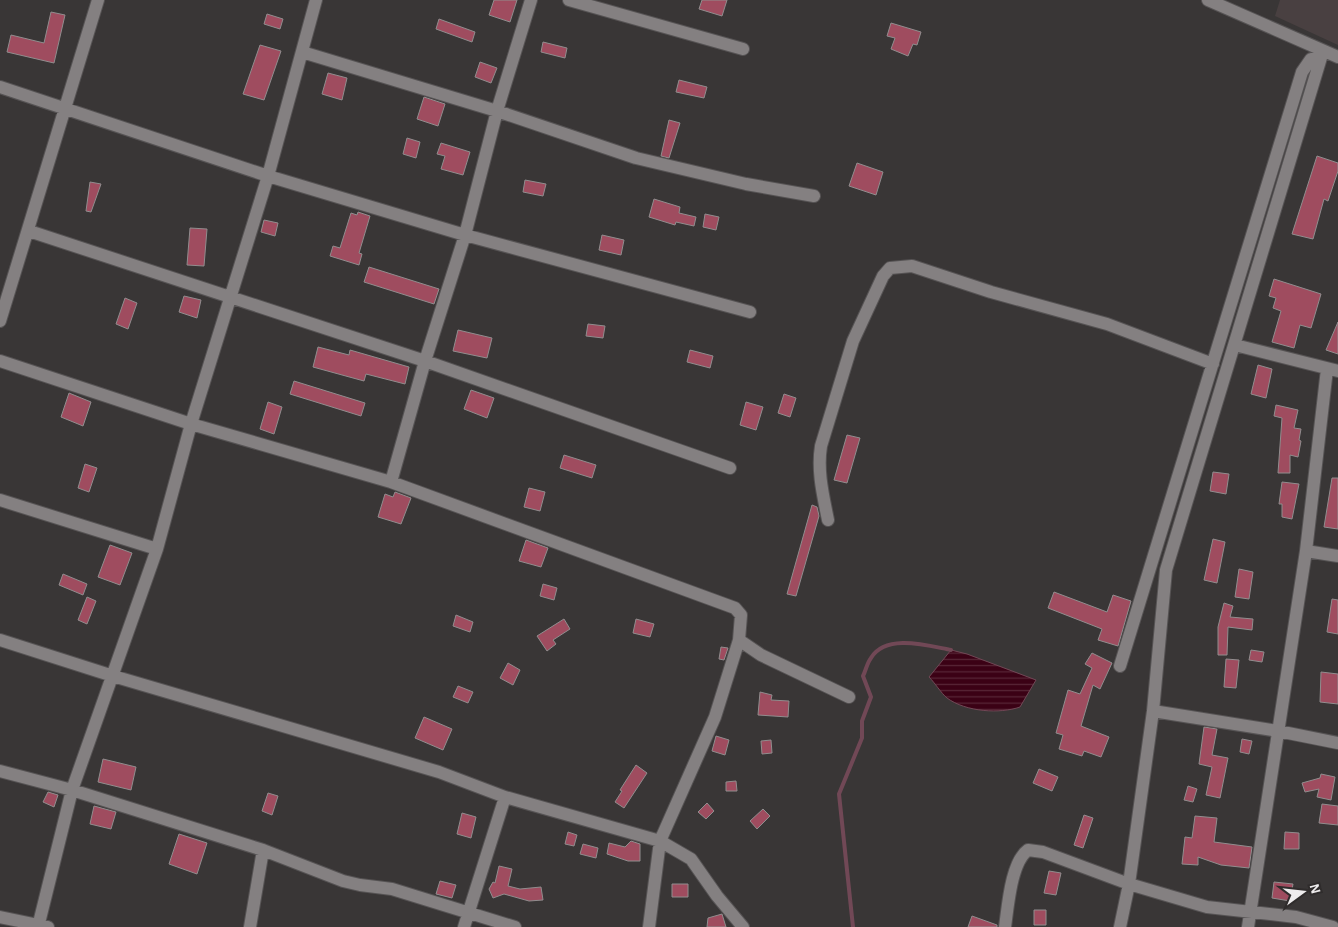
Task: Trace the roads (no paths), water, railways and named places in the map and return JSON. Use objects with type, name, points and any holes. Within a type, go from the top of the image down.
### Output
[{"type":"street","points":[[0,321],[98,0]]},
{"type":"street","points":[[0,917],[42,926],[72,790],[114,676],[157,549],[191,424],[268,176],[316,0]]},
{"type":"street","points":[[391,482],[425,361],[465,236],[497,111],[531,0]]},
{"type":"street","points":[[569,0],[742,49]]},
{"type":"street","points":[[1208,0],[1322,55],[1338,57]]},
{"type":"street","points":[[302,52],[497,111],[636,158],[746,184],[814,196]]},
{"type":"street","points":[[1120,927],[1129,884],[1153,711],[1166,570],[1322,55]]},
{"type":"street","points":[[1120,666],[1302,72],[1307,62],[1322,55]]},
{"type":"street","points":[[0,87],[268,176],[465,236],[750,312]]},
{"type":"street","points":[[29,231],[425,361],[730,468]]},
{"type":"street","points":[[828,520],[820,474],[821,446],[853,341],[883,276],[890,268],[912,266],[991,292],[1086,317],[1213,364]]},
{"type":"street","points":[[1235,345],[1332,370],[1248,927]]},
{"type":"street","points":[[0,361],[191,424],[391,482],[735,608],[741,615],[739,640],[715,717],[660,841],[649,927]]},
{"type":"street","points":[[0,500],[157,549]]},
{"type":"street","points":[[1306,551],[1338,556]]},
{"type":"street","points":[[0,640],[114,676],[439,772],[505,797],[660,841],[691,859],[717,896],[743,927]]},
{"type":"street","points":[[739,640],[761,655],[849,697]]},
{"type":"street","points":[[1153,711],[1278,731],[1338,743]]},
{"type":"street","points":[[0,771],[72,790],[263,850],[360,886],[392,889],[515,927]]},
{"type":"street","points":[[464,927],[505,797]]},
{"type":"street","points":[[250,927],[263,850]]},
{"type":"street","points":[[1005,927],[1009,896],[1020,855],[1028,850],[1043,852],[1129,884],[1207,907],[1296,918],[1333,927]]},
{"type":"waterway","points":[[853,927],[839,794],[862,738],[862,721],[871,697],[863,676],[868,662],[878,650],[897,643],[920,644],[951,650]]}]
